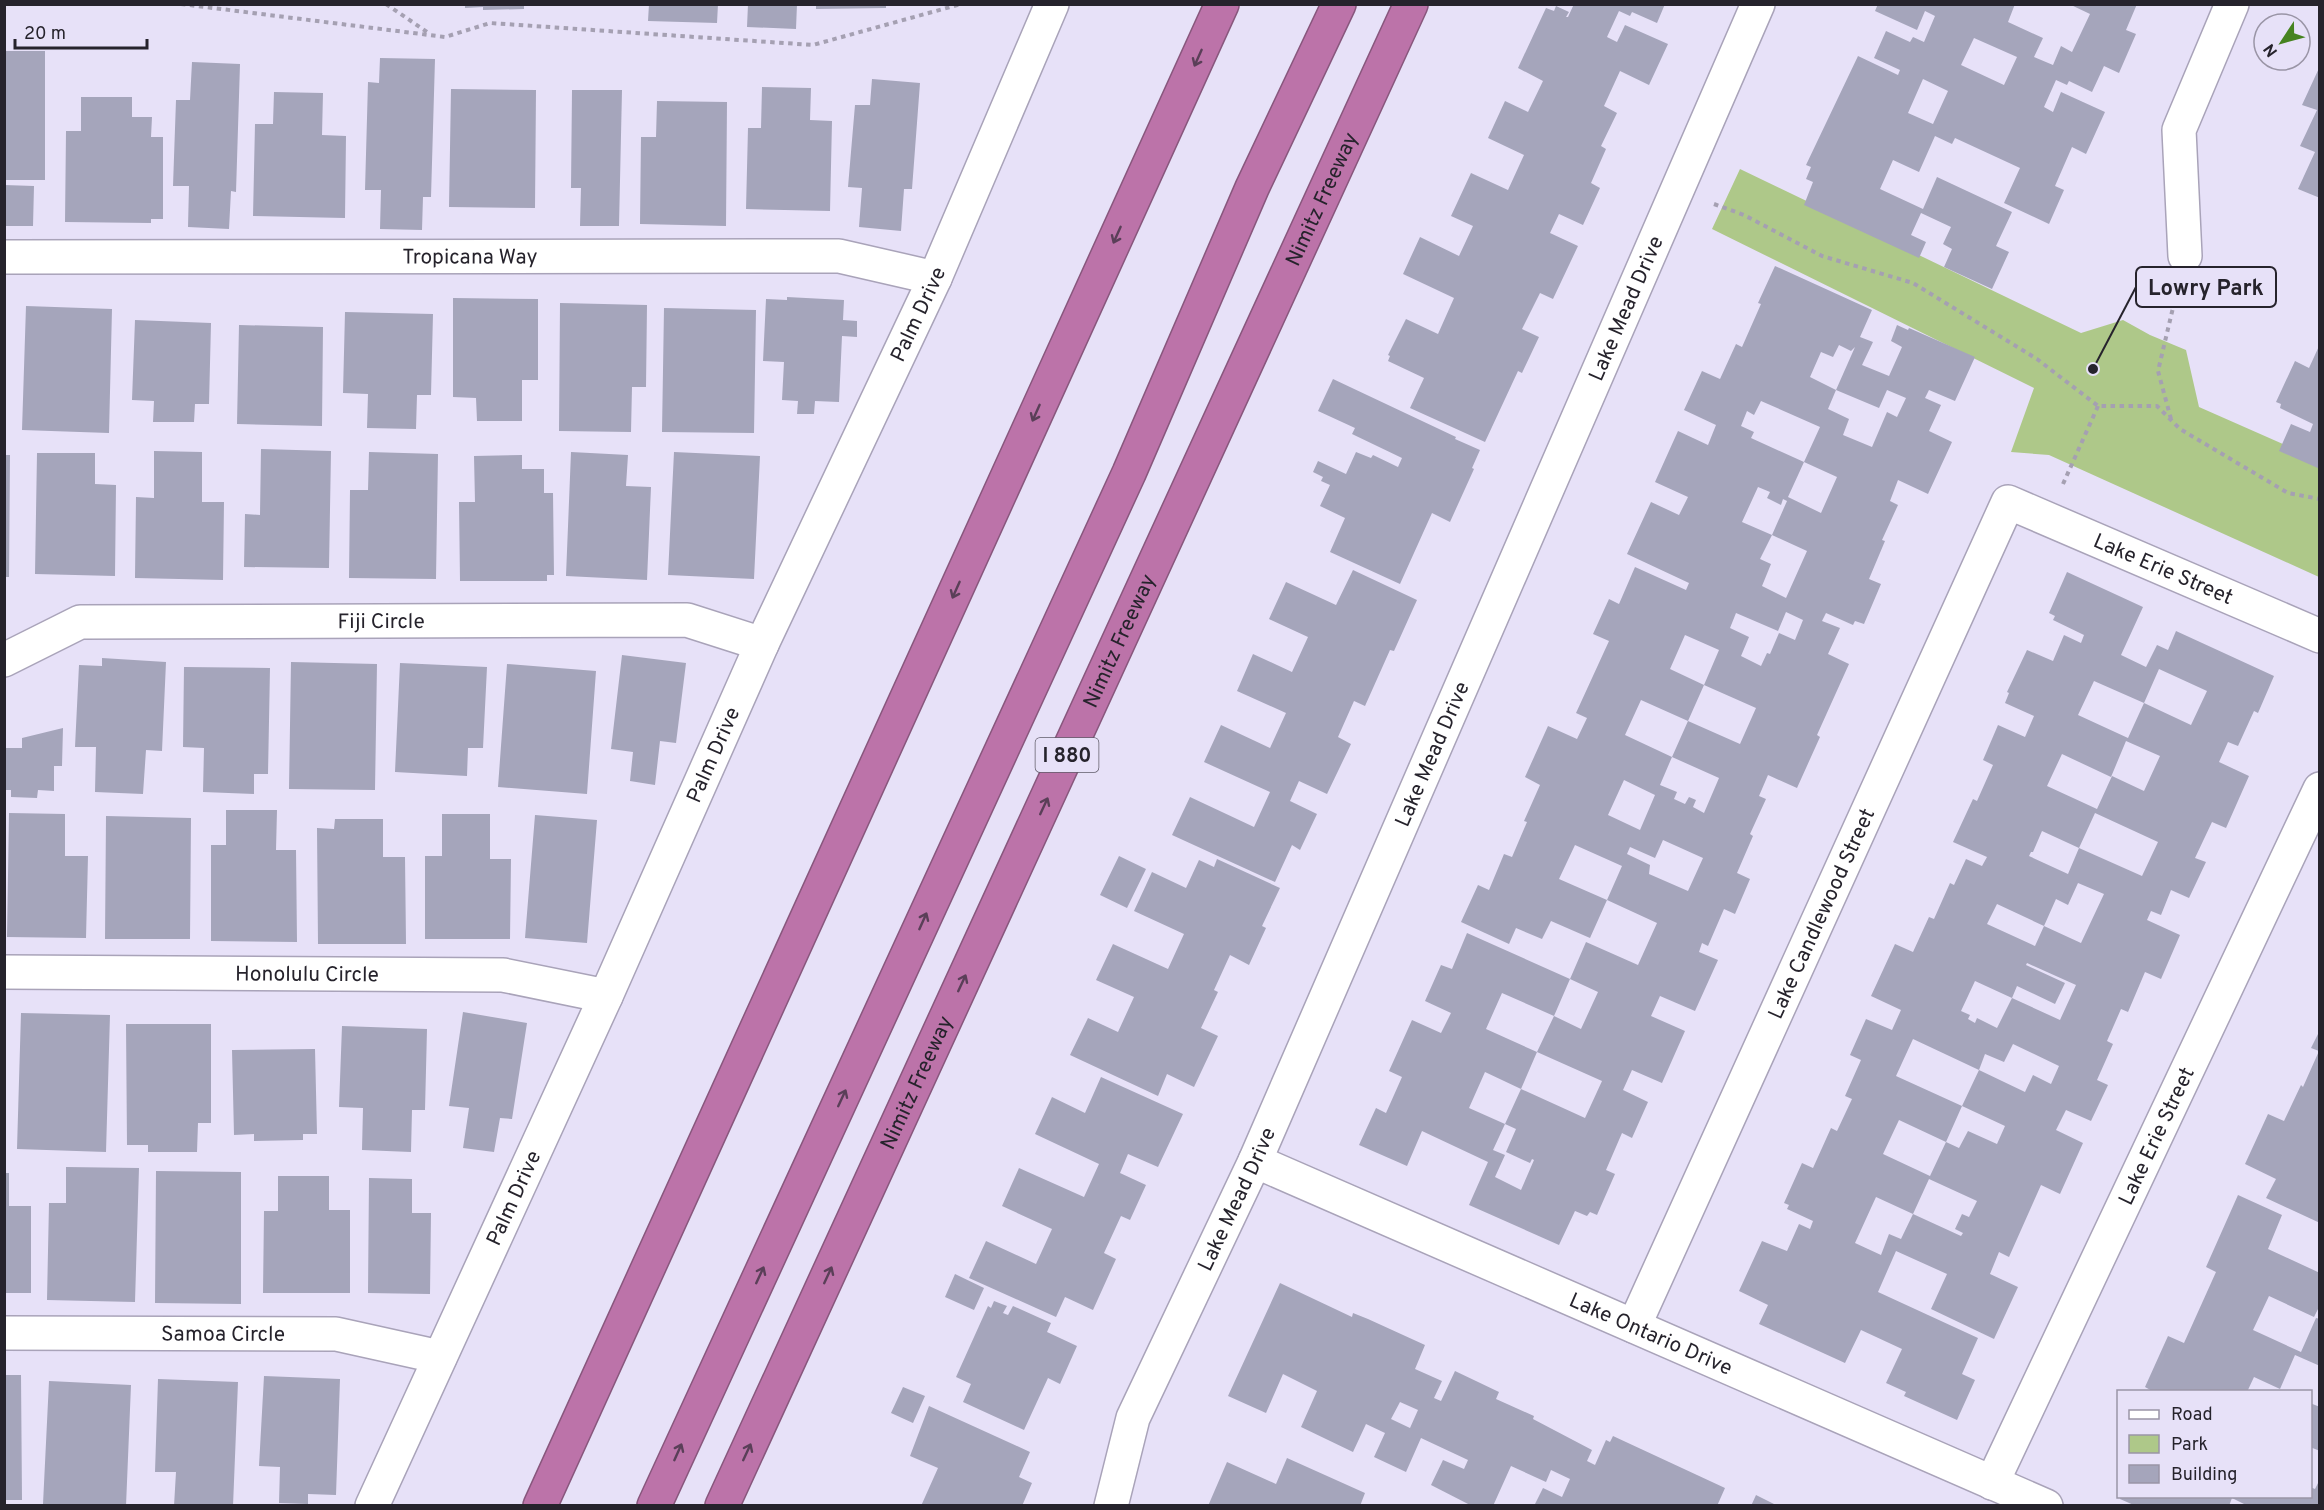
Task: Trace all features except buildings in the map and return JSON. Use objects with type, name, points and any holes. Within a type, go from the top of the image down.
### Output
[{"type":"highway","points":[[540,1506],[1222,4]]},
{"type":"highway","name":"I 880","points":[[654,1506],[1129,473],[1252,188],[1338,4]]},
{"type":"highway","name":"Nimitz Freeway","points":[[723,1506],[1411,4]]},
{"type":"street","name":"Palm Drive","points":[[372,1506],[606,996],[762,644],[935,278],[1052,4]]},
{"type":"street","name":"Lake Mead Drive","points":[[1111,1506],[1133,1418],[1255,1161],[1758,4]]},
{"type":"street","points":[[2185,256],[2179,130],[2232,4]]},
{"type":"street","name":"Tropicana Way","points":[[4,257],[839,256],[935,278]]},
{"type":"street","name":"Lake Erie Street","points":[[2008,502],[2319,636]]},
{"type":"street","name":"Lake Candlewood Street","points":[[1634,1326],[2008,502]]},
{"type":"street","name":"Fiji Circle","points":[[4,660],[80,622],[687,620],[762,644]]},
{"type":"street","name":"Lake Erie Street","points":[[1992,1483],[2319,789]]},
{"type":"street","name":"Honolulu Circle","points":[[4,972],[503,975],[606,996]]},
{"type":"street","name":"Lake Ontario Drive","points":[[1255,1161],[2046,1506]]},
{"type":"street","name":"Samoa Circle","points":[[4,1333],[336,1334],[440,1357]]},
{"type":"path","points":[[181,4],[445,37],[490,23],[813,45],[961,4]]},
{"type":"path","points":[[386,4],[432,35]]},
{"type":"path","points":[[1678,191],[1744,215],[1822,256],[1913,283],[2037,358],[2098,406],[2157,406],[2180,429],[2288,493],[2319,499]]},
{"type":"path","points":[[2171,419],[2158,371],[2185,256]]},
{"type":"path","points":[[2048,519],[2098,406]]},
{"type":"green space","points":[[1740,169],[2081,333],[2123,320],[2150,335],[2186,350],[2199,407],[2319,460],[2319,577],[2049,455],[2011,452],[2034,388],[1712,229]]},
{"type":"place","name":"Lowry Park","points":[[2093,369]]}]
